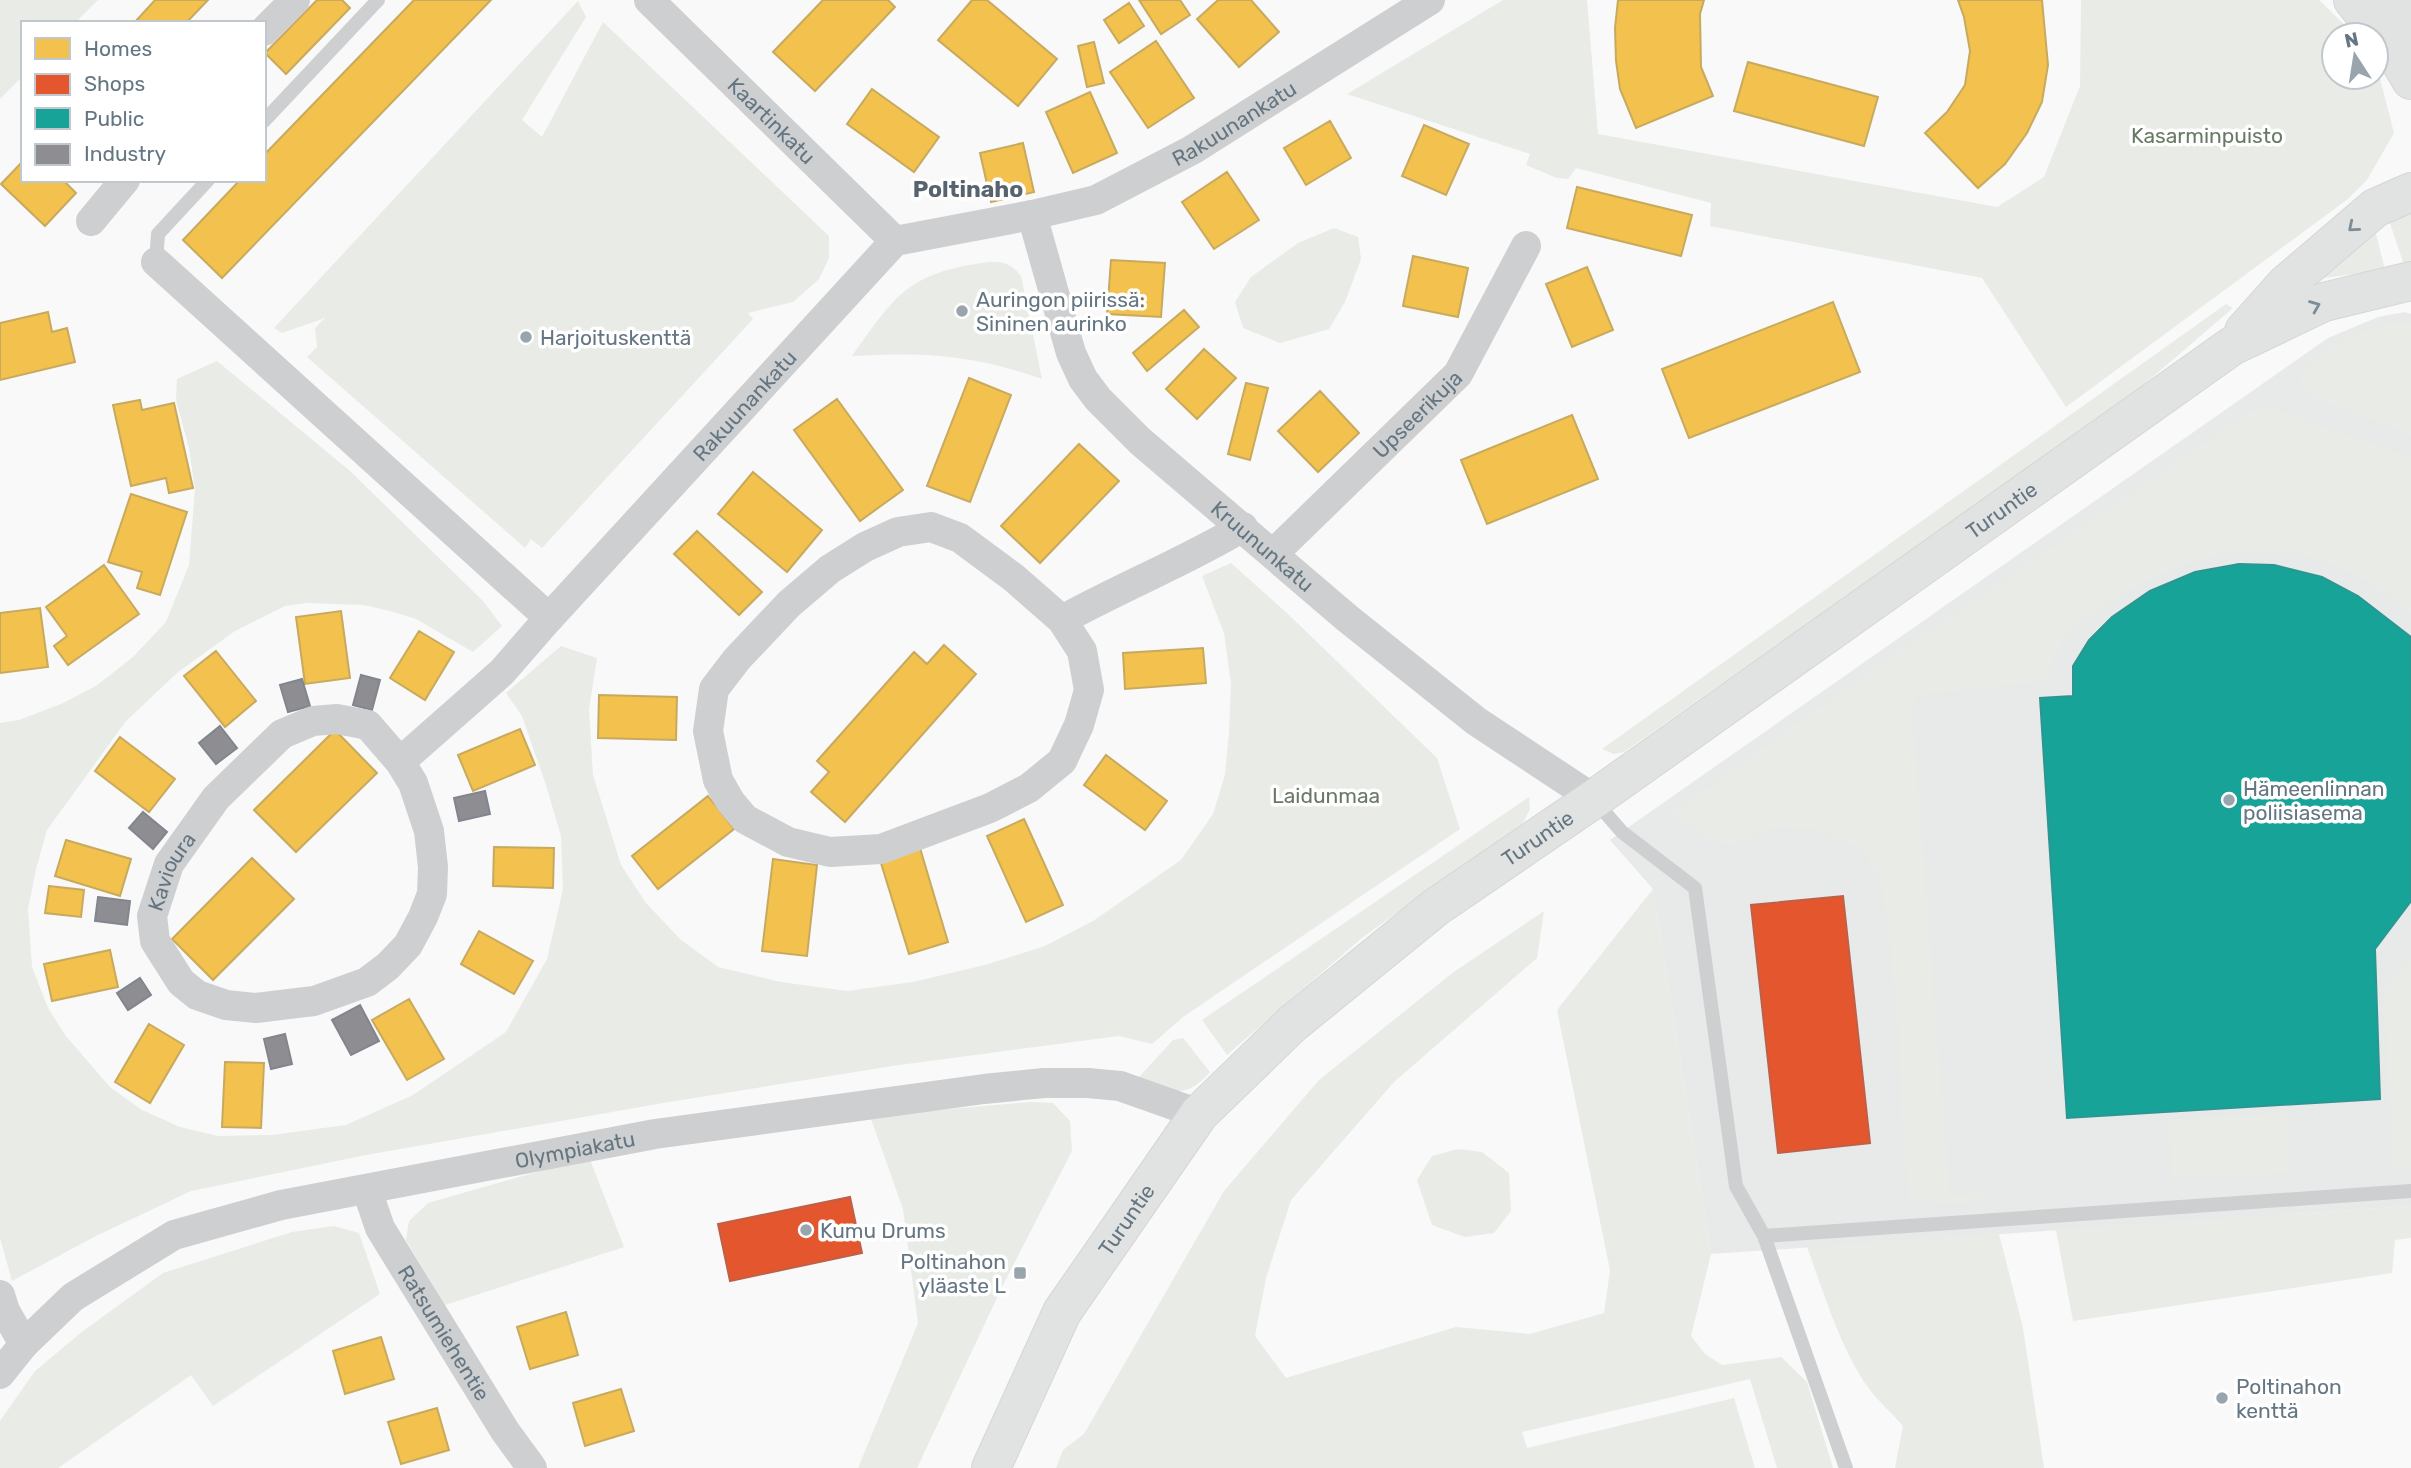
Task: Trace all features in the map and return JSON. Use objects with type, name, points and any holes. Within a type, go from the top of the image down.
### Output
[{"type":"main road","points":[[2353,0],[2394,51],[2411,80]]},
{"type":"main road","points":[[2383,0],[2411,23]]},
{"type":"main road","name":"Turuntie","points":[[2232,346],[2284,285],[2375,208],[2411,192]]},
{"type":"main road","name":"Turuntie","points":[[991,1468],[1062,1312],[1199,1115],[1292,1024],[1426,915],[1594,799],[2232,346],[2324,302],[2411,281]]},
{"type":"street","points":[[266,29],[295,0]]},
{"type":"street","name":"Kaartinkatu","points":[[649,0],[895,241]]},
{"type":"street","name":"Rakuunankatu","points":[[549,618],[895,241],[1096,200],[1192,150],[1430,0]]},
{"type":"street","points":[[91,221],[123,182]]},
{"type":"street","name":"Kruununkatu","points":[[1032,215],[1071,352],[1083,379],[1098,399],[1140,441],[1347,618],[1476,721],[1594,799]]},
{"type":"street","name":"Upseerikuja","points":[[1273,554],[1458,374],[1526,246]]},
{"type":"street","points":[[156,262],[549,618],[502,672],[400,762]]},
{"type":"street","points":[[931,527],[960,538],[1014,578],[1062,620],[1082,651],[1090,690],[1079,725],[1062,761],[1029,788],[990,808],[881,849],[830,852],[788,842],[745,819],[718,780],[708,731],[714,689],[737,659],[789,604],[830,569],[876,542],[898,532],[931,527]]},
{"type":"street","points":[[1062,620],[1211,546],[1243,527]]},
{"type":"street","name":"Kavioura","points":[[337,719],[368,725],[400,762],[413,783],[429,831],[433,867],[432,894],[424,917],[408,945],[388,966],[368,982],[314,1002],[256,1008],[226,1005],[197,995],[181,982],[155,941],[152,916],[169,864],[216,798],[282,734],[313,721],[337,719]]},
{"type":"street","name":"Olympiakatu","points":[[0,1374],[24,1344],[73,1297],[174,1235],[281,1205],[655,1134],[1044,1083],[1120,1086],[1199,1115]]},
{"type":"street","name":"Ratsumiehentie","points":[[367,1190],[380,1228],[505,1431],[532,1468]]},
{"type":"street","points":[[0,1295],[5,1311],[24,1344]]},
{"type":"lane","points":[[266,119],[378,0]]},
{"type":"lane","points":[[156,262],[158,234],[206,182]]},
{"type":"lane","points":[[1594,799],[1622,831],[1695,888],[1736,1186],[1764,1236],[1846,1468]]},
{"type":"lane","points":[[1764,1236],[2411,1191]]},
{"type":"shaded area","points":[[2405,312],[2411,314],[2411,1206],[1711,1254],[1653,889],[1610,840],[2328,338],[2378,317]]},
{"type":"green space","points":[[0,0],[98,0],[77,21],[21,21],[21,78],[0,99]]},
{"type":"green space","name":"Kasarminpuisto","points":[[1503,0],[1587,0],[1598,134],[1997,207],[2044,177],[2080,86],[2081,0],[2319,0],[2341,21],[2320,21],[2320,91],[2383,91],[2394,133],[2367,180],[2348,199],[2066,407],[1982,278],[1710,226],[1711,203],[1576,168],[1568,179],[1557,178],[1526,165],[1530,154],[1347,94]]},
{"type":"green space","name":"Harjoituskenttä","points":[[578,1],[586,17],[522,120],[542,137],[603,22],[829,236],[829,258],[819,279],[793,302],[748,313],[753,319],[542,548],[531,539],[525,548],[307,357],[317,347],[315,328],[325,318],[282,333],[274,328]]},
{"type":"green space","points":[[2411,207],[2411,266],[2405,268],[2389,220]]},
{"type":"green space","points":[[1334,228],[1358,237],[1361,259],[1345,302],[1329,329],[1280,343],[1243,328],[1235,302],[1251,277],[1298,243]]},
{"type":"green space","points":[[2375,230],[2385,270],[2317,279]]},
{"type":"green space","points":[[989,262],[1007,264],[1021,276],[1042,379],[993,364],[948,357],[903,354],[852,356],[881,316],[907,290],[940,272]]},
{"type":"green space","points":[[2226,304],[2233,308],[2120,405],[1624,752],[1614,754],[1602,749]]},
{"type":"green space","points":[[2400,322],[2411,324],[2411,435],[2308,395],[2302,384],[2302,375],[2325,351],[2355,334],[2376,326]]},
{"type":"green space","name":"Laidunmaa","points":[[217,361],[350,471],[483,601],[502,626],[473,652],[416,619],[394,612],[364,605],[307,603],[285,606],[235,631],[178,672],[126,721],[47,830],[28,909],[32,967],[48,1008],[65,1035],[110,1087],[142,1110],[180,1127],[218,1136],[272,1135],[346,1125],[413,1095],[506,1032],[547,959],[563,889],[561,836],[522,716],[506,693],[561,646],[597,658],[589,709],[593,775],[621,865],[646,903],[680,939],[718,967],[781,982],[847,991],[913,982],[985,965],[1045,946],[1093,921],[1181,860],[1213,814],[1225,775],[1231,684],[1224,633],[1202,576],[1231,563],[1288,614],[1437,758],[1460,829],[1183,1017],[1152,1044],[1119,1036],[892,1066],[366,1155],[191,1191],[94,1237],[12,1281],[0,1238],[0,723],[19,720],[61,704],[96,686],[133,657],[166,622],[189,565],[195,489],[189,448],[176,400],[177,379]]},
{"type":"green space","points":[[2270,408],[2411,457],[2411,613],[2363,579],[2305,556],[2267,550],[2222,554],[2200,559],[2157,576],[2081,621],[2061,644],[2046,681],[1919,695],[1912,707],[1950,1196],[1984,1193],[1982,1202],[1942,1204],[1910,1200],[1903,1152],[1899,1039],[1880,878],[1862,850],[1821,831],[1774,827],[1733,846],[1709,839],[1672,814],[1838,694],[2250,412]]},
{"type":"green space","points":[[1529,797],[1530,809],[1523,823],[1363,937],[1227,1055],[1202,1020]]},
{"type":"green space","points":[[1653,889],[1711,1254],[1691,1336],[1705,1354],[1722,1365],[1781,1357],[1807,1382],[1833,1468],[1777,1468],[1750,1379],[1522,1432],[1527,1448],[1734,1398],[1755,1468],[1056,1468],[1063,1450],[1084,1434],[1224,1191],[1319,1080],[1451,974],[1544,911],[1537,958],[1394,1082],[1291,1200],[1266,1278],[1255,1336],[1286,1378],[1456,1327],[1530,1334],[1604,1313],[1610,1270],[1557,1010]]},
{"type":"green space","points":[[2411,958],[2411,1169],[2393,1170],[2383,991]]},
{"type":"green space","points":[[1183,1038],[1210,1072],[1194,1087],[1186,1090],[1170,1091],[1139,1086],[1139,1077],[1173,1040]]},
{"type":"green space","points":[[1030,1102],[1053,1103],[1070,1121],[1072,1151],[1003,1285],[917,1468],[858,1468],[918,1323],[903,1209],[870,1116]]},
{"type":"green space","points":[[2287,1113],[2290,1173],[2171,1179],[2168,1119]]},
{"type":"green space","points":[[1458,1149],[1482,1152],[1509,1173],[1511,1211],[1494,1233],[1465,1237],[1432,1225],[1417,1180],[1432,1156]]},
{"type":"green space","points":[[589,1157],[624,1247],[445,1305],[406,1240],[409,1221],[428,1203]]},
{"type":"green space","points":[[2411,1206],[2411,1238],[2395,1240],[2392,1273],[2073,1321],[2056,1230]]},
{"type":"green space","points":[[334,1226],[359,1233],[380,1294],[213,1406],[191,1375],[58,1468],[0,1468],[0,1421],[35,1371],[83,1331],[163,1273],[292,1232]]},
{"type":"green space","points":[[1999,1234],[2023,1328],[2044,1468],[1895,1468],[1903,1426],[1870,1390],[1850,1358],[1807,1247]]},
{"type":"building: Homes","points":[[155,0],[208,0],[188,21],[136,21]]},
{"type":"building: Homes","points":[[317,0],[342,0],[350,8],[286,74],[266,52]]},
{"type":"building: Homes","points":[[414,0],[491,0],[222,278],[183,240],[238,182],[266,182],[266,153]]},
{"type":"building: Homes","points":[[823,0],[888,0],[895,7],[815,91],[773,52]]},
{"type":"building: Homes","points":[[972,0],[987,0],[1057,59],[1018,106],[938,40]]},
{"type":"building: Homes","points":[[1139,0],[1180,0],[1190,15],[1161,34]]},
{"type":"building: Homes","points":[[1218,0],[1251,0],[1279,32],[1239,67],[1197,19]]},
{"type":"building: Homes","points":[[1618,0],[1704,0],[1700,14],[1701,67],[1713,96],[1636,128],[1620,89],[1616,61]]},
{"type":"building: Homes","points":[[1958,0],[2042,0],[2048,65],[2042,102],[2027,133],[2005,164],[1978,188],[1925,133],[1947,112],[1965,85],[1970,51]]},
{"type":"building: Homes","points":[[1129,3],[1144,26],[1119,43],[1104,20]]},
{"type":"building: Homes","points":[[1156,41],[1194,98],[1148,128],[1110,72]]},
{"type":"building: Homes","points":[[1094,42],[1104,83],[1087,87],[1078,46]]},
{"type":"building: Homes","points":[[1748,62],[1878,97],[1864,146],[1734,111]]},
{"type":"building: Homes","points":[[872,89],[939,137],[914,172],[847,124]]},
{"type":"building: Homes","points":[[1090,92],[1117,153],[1073,173],[1046,112]]},
{"type":"building: Homes","points":[[1330,121],[1351,158],[1306,185],[1284,148]]},
{"type":"building: Homes","points":[[1424,125],[1469,144],[1446,195],[1402,176]]},
{"type":"building: Homes","points":[[1023,143],[1034,192],[991,202],[980,153]]},
{"type":"building: Homes","points":[[21,163],[21,182],[65,182],[76,193],[45,226],[1,184]]},
{"type":"building: Homes","points":[[1227,172],[1259,220],[1214,249],[1182,202]]},
{"type":"building: Homes","points":[[1577,187],[1692,215],[1681,256],[1567,228]]},
{"type":"building: Homes","points":[[1413,256],[1468,268],[1458,317],[1403,306]]},
{"type":"building: Homes","points":[[1111,260],[1165,263],[1161,317],[1107,314]]},
{"type":"building: Homes","points":[[1587,267],[1613,330],[1572,347],[1546,284]]},
{"type":"building: Homes","points":[[1833,302],[1860,372],[1689,438],[1662,369]]},
{"type":"building: Homes","points":[[1184,310],[1199,327],[1147,371],[1133,353]]},
{"type":"building: Homes","points":[[48,312],[52,332],[67,328],[75,362],[0,380],[0,323]]},
{"type":"building: Homes","points":[[1204,349],[1236,378],[1197,419],[1166,389]]},
{"type":"building: Homes","points":[[969,378],[1011,395],[970,502],[927,486]]},
{"type":"building: Homes","points":[[1246,383],[1268,388],[1250,460],[1228,454]]},
{"type":"building: Homes","points":[[1320,391],[1359,433],[1318,472],[1278,431]]},
{"type":"building: Homes","points":[[837,399],[903,490],[860,521],[794,430]]},
{"type":"building: Homes","points":[[140,400],[142,410],[174,403],[193,488],[169,493],[166,478],[131,486],[113,405]]},
{"type":"building: Homes","points":[[1572,415],[1598,479],[1487,524],[1461,460]]},
{"type":"building: Homes","points":[[1079,444],[1119,481],[1040,563],[1001,526]]},
{"type":"building: Homes","points":[[753,472],[822,530],[787,572],[718,514]]},
{"type":"building: Homes","points":[[131,494],[187,512],[160,595],[137,588],[142,572],[108,562]]},
{"type":"building: Homes","points":[[697,531],[762,592],[739,615],[674,554]]},
{"type":"building: Homes","points":[[104,565],[139,614],[68,665],[54,646],[67,636],[46,607]]},
{"type":"building: Homes","points":[[40,608],[48,667],[0,673],[0,613]]},
{"type":"building: Homes","points":[[341,611],[350,678],[305,684],[296,617]]},
{"type":"building: Homes","points":[[419,631],[454,652],[425,700],[390,678]]},
{"type":"building: Homes","points":[[944,645],[976,674],[845,822],[811,792],[829,772],[817,761],[914,652],[927,664]]},
{"type":"building: Homes","points":[[1203,648],[1206,683],[1125,689],[1123,653]]},
{"type":"building: Homes","points":[[216,651],[256,701],[225,727],[184,676]]},
{"type":"building: Homes","points":[[599,695],[677,697],[676,740],[598,738]]},
{"type":"building: Homes","points":[[520,729],[535,765],[473,791],[458,755]]},
{"type":"building: Homes","points":[[335,730],[377,773],[296,852],[254,810]]},
{"type":"building: Homes","points":[[120,737],[175,779],[149,812],[95,771]]},
{"type":"building: Homes","points":[[1106,755],[1167,801],[1145,830],[1084,785]]},
{"type":"building: Homes","points":[[708,796],[734,829],[658,889],[632,856]]},
{"type":"building: Homes","points":[[1024,819],[1063,905],[1026,922],[987,836]]},
{"type":"building: Homes","points":[[66,840],[131,859],[120,896],[55,876]]},
{"type":"building: Homes","points":[[494,847],[554,848],[553,888],[493,886]]},
{"type":"building: Homes","points":[[920,848],[948,942],[909,954],[880,860]]},
{"type":"building: Homes","points":[[252,858],[294,899],[213,980],[172,939]]},
{"type":"building: Homes","points":[[773,859],[817,865],[807,956],[762,951]]},
{"type":"building: Homes","points":[[49,886],[84,890],[81,917],[45,913]]},
{"type":"building: Homes","points":[[479,931],[533,961],[514,994],[461,964]]},
{"type":"building: Homes","points":[[110,950],[118,987],[52,1001],[44,964]]},
{"type":"building: Homes","points":[[409,999],[444,1059],[407,1080],[372,1020]]},
{"type":"building: Homes","points":[[149,1024],[184,1045],[150,1103],[115,1082]]},
{"type":"building: Homes","points":[[225,1062],[264,1063],[261,1128],[222,1127]]},
{"type":"building: Homes","points":[[566,1312],[578,1355],[530,1369],[517,1327]]},
{"type":"building: Homes","points":[[381,1337],[394,1379],[345,1394],[333,1351]]},
{"type":"building: Homes","points":[[621,1389],[634,1431],[585,1446],[573,1403]]},
{"type":"building: Homes","points":[[437,1408],[449,1450],[401,1464],[388,1422]]},
{"type":"building: Shops","points":[[1843,896],[1870,1143],[1778,1153],[1751,905]]},
{"type":"building: Shops","points":[[850,1197],[862,1253],[730,1281],[718,1224]]},
{"type":"building: Public","name":"Hämeenlinnan poliisiasema","points":[[2239,564],[2274,565],[2322,577],[2358,596],[2411,637],[2411,901],[2375,949],[2380,1099],[2067,1118],[2040,698],[2073,696],[2073,666],[2089,640],[2112,617],[2150,591],[2195,572]]},
{"type":"building: Industry","points":[[361,675],[380,680],[372,710],[353,705]]},
{"type":"building: Industry","points":[[302,679],[310,706],[288,712],[280,685]]},
{"type":"building: Industry","points":[[220,726],[237,748],[216,764],[199,743]]},
{"type":"building: Industry","points":[[485,791],[490,814],[459,821],[454,798]]},
{"type":"building: Industry","points":[[143,812],[167,832],[153,849],[129,828]]},
{"type":"building: Industry","points":[[98,897],[130,901],[127,925],[95,921]]},
{"type":"building: Industry","points":[[140,978],[151,995],[128,1010],[117,993]]},
{"type":"building: Industry","points":[[360,1005],[379,1041],[351,1055],[332,1020]]},
{"type":"building: Industry","points":[[285,1034],[292,1064],[271,1069],[264,1039]]},
{"type":"place","name":"Auringon piirissä: Sininen aurinko","points":[[962,311]]},
{"type":"place","name":"Harjoituskenttä","points":[[526,337]]},
{"type":"place","name":"Hämeenlinnan poliisiasema","points":[[2229,800]]},
{"type":"place","name":"Kumu Drums","points":[[806,1230]]},
{"type":"place","name":"Poltinahon yläaste L","points":[[1020,1273]]},
{"type":"place","name":"Poltinahon kenttä","points":[[2222,1398]]},
{"type":"district","name":"Poltinaho","points":[[968,189]]}]
